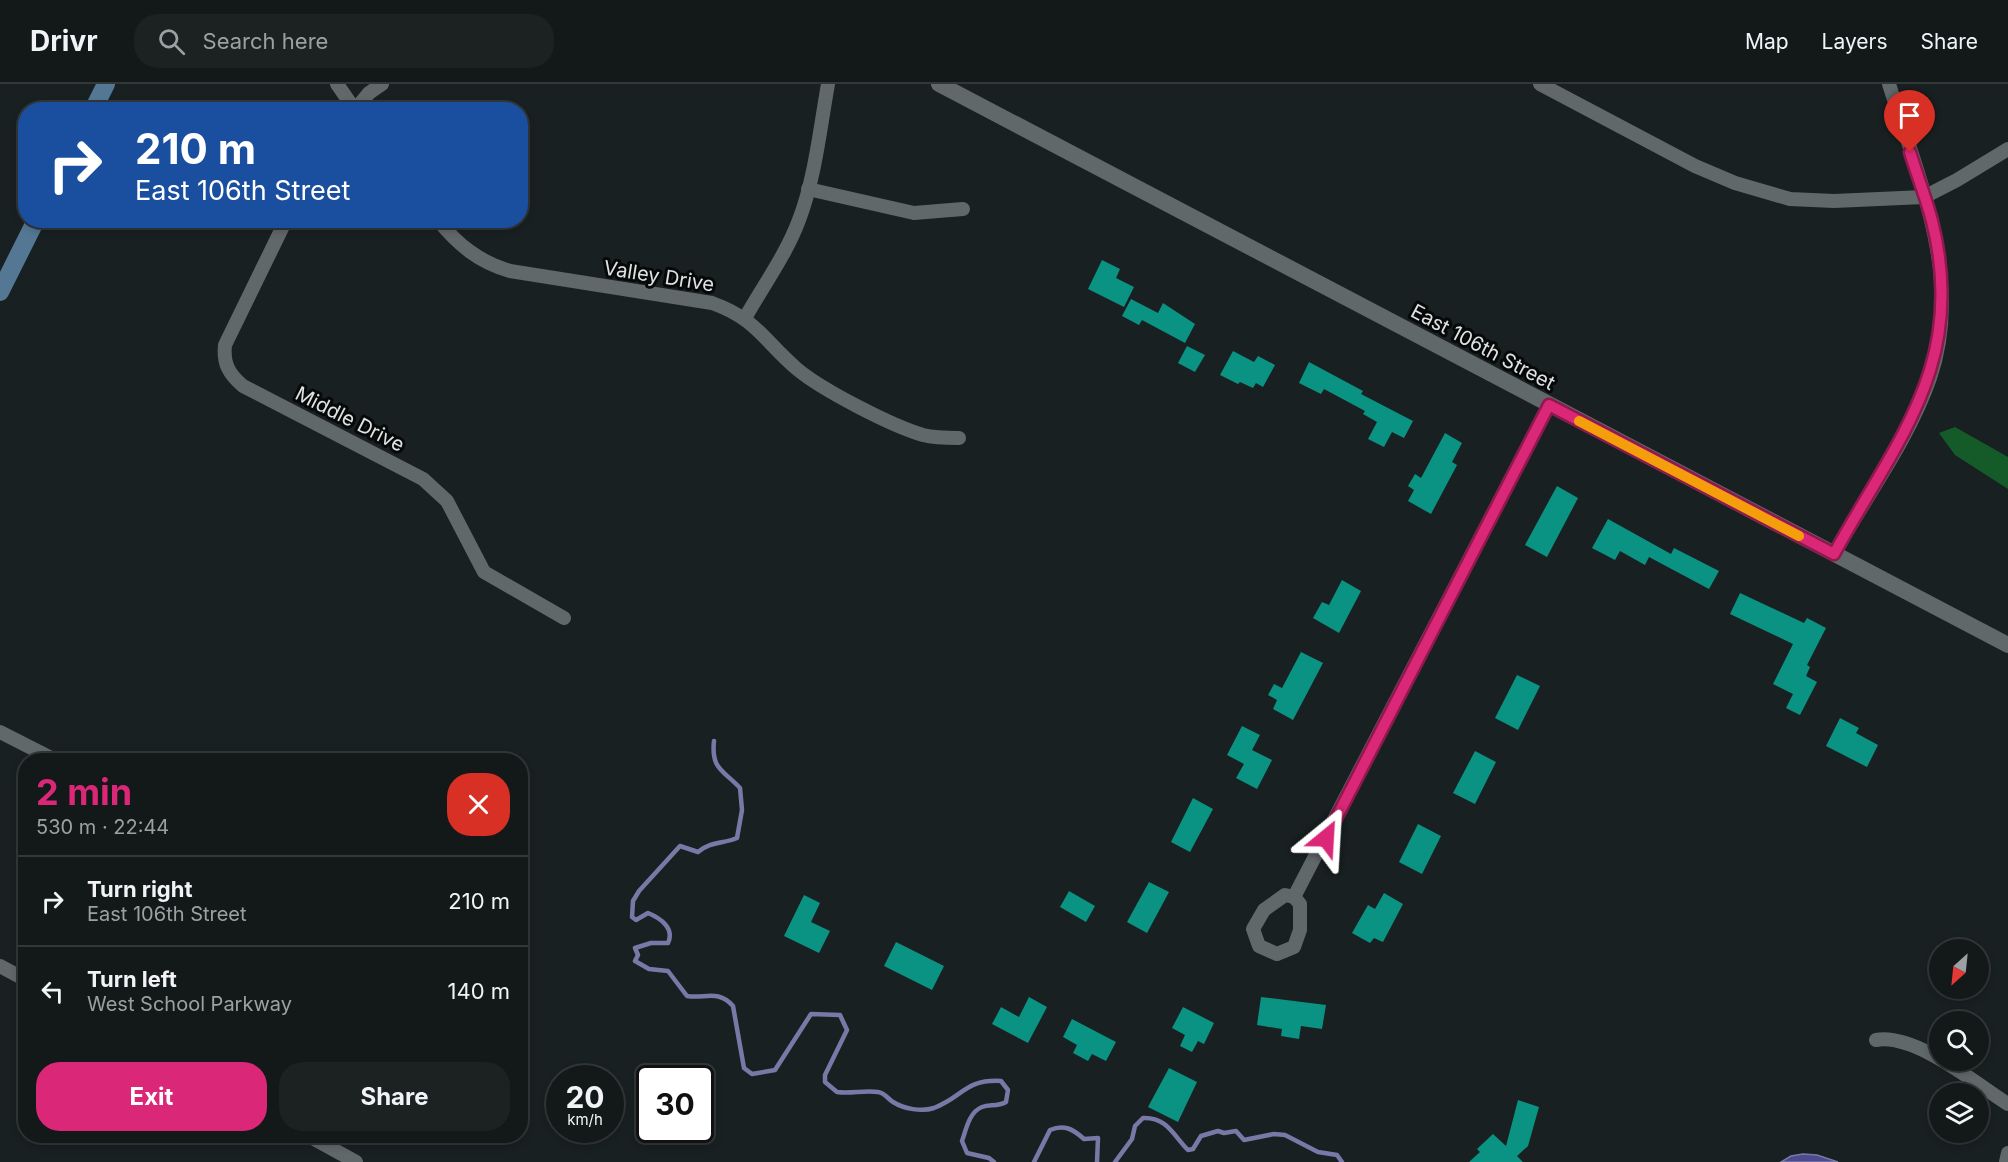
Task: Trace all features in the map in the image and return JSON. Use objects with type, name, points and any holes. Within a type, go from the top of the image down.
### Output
[{"type":"main road","points":[[97,102],[106,84]]},
{"type":"main road","points":[[0,292],[32,228]]},
{"type":"street","points":[[337,84],[349,102]]},
{"type":"street","points":[[362,102],[369,93],[382,84]]},
{"type":"street","points":[[745,318],[788,246],[800,219],[828,84]]},
{"type":"street","name":"East 106th Street","points":[[939,84],[2008,645]]},
{"type":"street","points":[[1540,84],[1695,166],[1758,191],[1806,201],[1924,197],[1958,180],[2008,149]]},
{"type":"street","points":[[1834,554],[1899,443],[1931,375],[1939,331],[1941,293],[1934,232],[1889,84]]},
{"type":"street","points":[[808,189],[914,213],[963,209]]},
{"type":"street","name":"Middle Drive","points":[[282,228],[225,345],[224,357],[233,377],[243,386],[423,479],[447,501],[484,572],[564,618]]},
{"type":"street","name":"Valley Drive","points":[[445,228],[460,245],[496,267],[536,277],[712,303],[745,318],[795,368],[817,383],[903,428],[934,437],[959,438]]},
{"type":"street","points":[[1294,897],[1549,405]]},
{"type":"street","points":[[0,732],[41,753]]},
{"type":"street","points":[[0,966],[18,976]]},
{"type":"street","points":[[1876,1040],[1887,1038],[1926,1053],[2008,1104]]},
{"type":"street","points":[[322,1143],[356,1162]]},
{"type":"street","points":[[2006,1162],[2008,1154]]},
{"type":"green space","points":[[1955,427],[2008,457],[2008,489],[1955,455],[1939,433]]},
{"type":"shaded area","points":[[1817,1155],[1838,1162],[1781,1162],[1791,1156]]},
{"type":"building","points":[[1102,260],[1120,269],[1116,278],[1134,287],[1124,307],[1088,289]]},
{"type":"building","points":[[1131,299],[1158,313],[1163,303],[1195,324],[1185,343],[1142,320],[1139,325],[1122,316]]},
{"type":"building","points":[[1187,346],[1205,355],[1195,372],[1178,363]]},
{"type":"building","points":[[1233,351],[1254,362],[1258,356],[1275,365],[1263,387],[1256,383],[1253,388],[1240,382],[1238,384],[1220,375]]},
{"type":"building","points":[[1309,362],[1363,391],[1361,394],[1413,421],[1404,438],[1392,432],[1384,447],[1368,439],[1377,422],[1363,414],[1365,411],[1324,389],[1321,394],[1299,383]]},
{"type":"building","points":[[1445,433],[1462,443],[1452,462],[1457,465],[1431,514],[1408,501],[1414,490],[1408,486],[1415,474],[1421,478]]},
{"type":"building","points":[[1557,486],[1578,498],[1547,557],[1525,545]]},
{"type":"building","points":[[1608,519],[1671,554],[1674,548],[1719,571],[1709,589],[1649,557],[1645,565],[1620,551],[1615,560],[1592,548]]},
{"type":"building","points":[[1342,580],[1361,591],[1339,633],[1313,618],[1322,602],[1329,605]]},
{"type":"building","points":[[1740,593],[1804,623],[1807,618],[1826,628],[1807,665],[1810,667],[1806,676],[1817,682],[1800,715],[1786,708],[1793,694],[1773,684],[1793,644],[1730,614]]},
{"type":"building","points":[[1301,652],[1323,663],[1293,720],[1273,709],[1277,700],[1268,695],[1274,684],[1282,688]]},
{"type":"building","points":[[1517,675],[1540,686],[1518,730],[1495,718]]},
{"type":"building","points":[[1840,718],[1859,728],[1856,733],[1878,745],[1867,767],[1826,746]]},
{"type":"building","points":[[1242,726],[1260,735],[1252,750],[1272,760],[1257,789],[1236,778],[1244,764],[1227,755]]},
{"type":"building","points":[[1475,751],[1496,762],[1475,804],[1453,793]]},
{"type":"building","points":[[1193,798],[1213,809],[1190,852],[1171,842]]},
{"type":"building","points":[[1418,824],[1441,836],[1422,874],[1399,862]]},
{"type":"building","points":[[1149,882],[1169,892],[1147,933],[1127,922]]},
{"type":"building","points":[[1069,891],[1095,906],[1086,922],[1060,907]]},
{"type":"building","points":[[1384,893],[1403,904],[1383,942],[1374,938],[1370,943],[1352,933],[1368,905],[1375,909]]},
{"type":"building","points":[[804,895],[820,903],[811,922],[830,931],[819,953],[784,936]]},
{"type":"building","points":[[896,942],[944,966],[932,990],[884,966]]},
{"type":"building","points":[[1029,997],[1047,1007],[1028,1043],[992,1024],[1001,1007],[1019,1017]]},
{"type":"building","points":[[1261,997],[1326,1005],[1322,1029],[1301,1026],[1299,1039],[1281,1036],[1282,1029],[1257,1025]]},
{"type":"building","points":[[1183,1007],[1214,1023],[1204,1044],[1198,1041],[1192,1052],[1180,1046],[1185,1035],[1172,1028]]},
{"type":"building","points":[[1072,1019],[1116,1042],[1106,1061],[1092,1054],[1088,1061],[1073,1053],[1077,1045],[1063,1037]]},
{"type":"building","points":[[1169,1068],[1197,1082],[1178,1122],[1148,1107]]},
{"type":"building","points":[[1518,1100],[1539,1107],[1528,1146],[1517,1156],[1523,1162],[1469,1162],[1480,1152],[1477,1149],[1493,1134],[1506,1146]]},
{"type":"waterway","points":[[714,741],[716,763],[740,788],[742,810],[737,838],[708,846],[698,852],[680,846],[639,891],[633,901],[632,917],[636,920],[648,913],[653,915],[668,928],[670,938],[668,943],[651,943],[635,948],[638,955],[635,961],[649,969],[668,971],[687,996],[717,996],[733,1006],[744,1068],[752,1074],[775,1070],[811,1014],[840,1015],[847,1030],[825,1075],[825,1082],[837,1092],[878,1092],[902,1106],[924,1110],[944,1104],[979,1083],[1001,1081],[1008,1090],[1006,1102],[978,1109],[969,1122],[962,1141],[967,1153],[989,1158],[994,1162]]},
{"type":"waterway","points":[[1115,1162],[1132,1139],[1135,1126],[1143,1118],[1151,1118],[1164,1124],[1188,1150],[1193,1149],[1201,1136],[1218,1131],[1224,1133],[1236,1131],[1244,1140],[1274,1134],[1285,1135],[1318,1152],[1337,1155],[1342,1162]]},
{"type":"waterway","points":[[1034,1162],[1050,1130],[1060,1127],[1072,1130],[1084,1139],[1098,1138],[1097,1162]]},
{"type":"slow traffic","points":[[1579,421],[1799,536]]},
{"type":"route","points":[[1326,838],[1414,663],[1549,405],[1834,554],[1916,410],[1931,375],[1937,347],[1941,293],[1938,253],[1932,222],[1910,152]]}]
